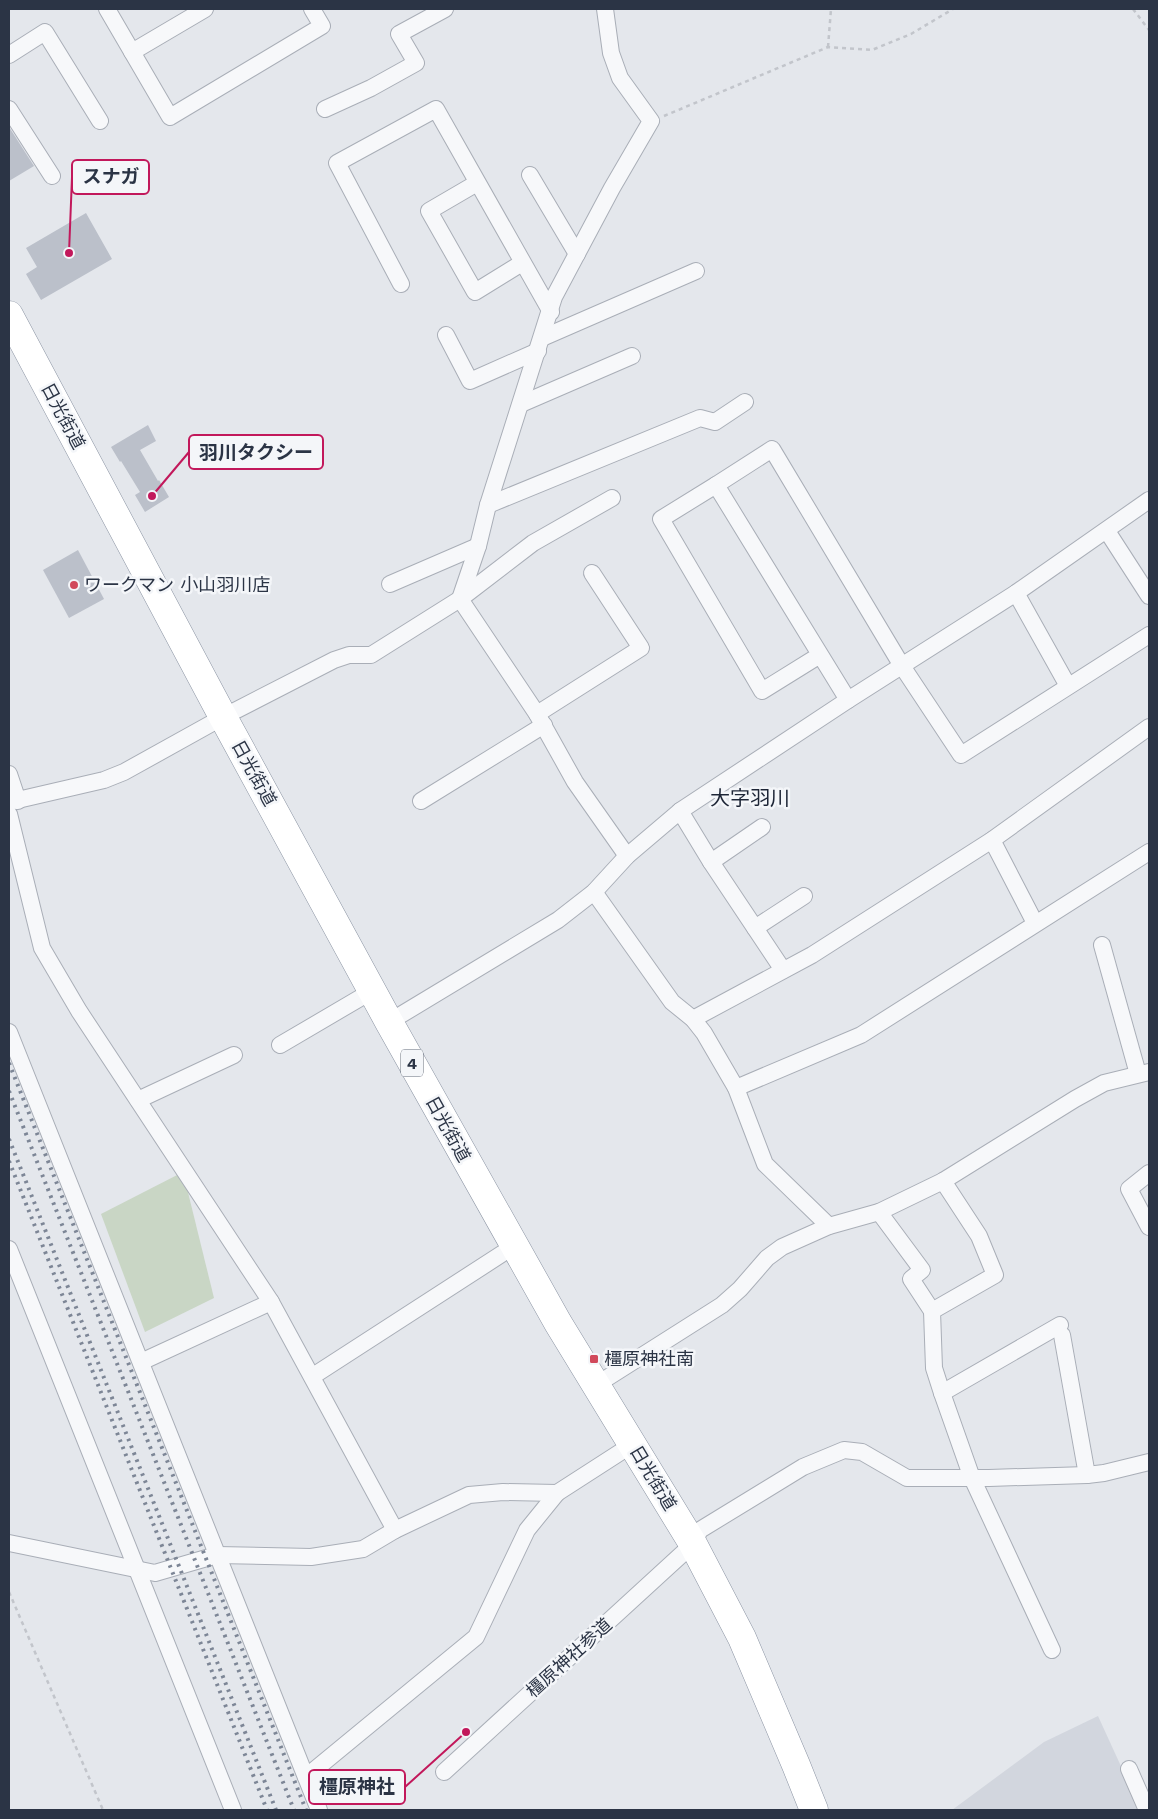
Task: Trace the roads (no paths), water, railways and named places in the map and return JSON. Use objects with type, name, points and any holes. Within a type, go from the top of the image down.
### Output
[{"type":"highway","name":"日光街道","points":[[9,315],[223,717],[389,1022],[558,1323],[693,1544],[742,1638],[814,1810]]},
{"type":"street","points":[[107,9],[170,117],[322,26],[312,9]]},
{"type":"street","points":[[132,52],[205,9]]},
{"type":"street","points":[[325,109],[371,88],[416,63],[399,34],[445,9]]},
{"type":"street","points":[[460,599],[554,297],[612,188],[651,122],[620,78],[611,53],[604,9]]},
{"type":"street","points":[[9,55],[45,32],[100,121]]},
{"type":"street","points":[[9,109],[52,176]]},
{"type":"street","points":[[401,284],[337,163],[436,109],[550,312]]},
{"type":"street","points":[[530,175],[577,254]]},
{"type":"street","points":[[477,183],[429,211],[434,220],[475,292],[522,263]]},
{"type":"street","points":[[446,335],[470,381],[540,345],[696,271]]},
{"type":"street","points":[[521,404],[632,356]]},
{"type":"street","points":[[488,505],[700,418],[715,422],[745,402]]},
{"type":"street","points":[[820,656],[762,691],[662,519],[772,448],[902,666],[961,755],[1149,635]]},
{"type":"street","points":[[716,485],[848,700]]},
{"type":"street","points":[[12,805],[104,780],[124,772],[223,717],[334,660],[349,656],[370,655],[460,599],[533,543],[612,498]]},
{"type":"street","points":[[389,1022],[558,920],[594,892],[627,856],[680,811],[848,700],[1016,593],[1149,500]]},
{"type":"street","points":[[1107,531],[1149,596]]},
{"type":"street","points":[[390,584],[478,546]]},
{"type":"street","points":[[421,801],[642,648],[592,573]]},
{"type":"street","points":[[1016,593],[1068,686]]},
{"type":"street","points":[[460,599],[540,720],[575,782],[627,856]]},
{"type":"street","points":[[693,1019],[812,955],[992,840],[1149,727]]},
{"type":"street","points":[[9,774],[12,805],[42,948],[79,1011],[271,1302],[313,1376],[395,1530]]},
{"type":"street","points":[[680,811],[711,862],[783,970]]},
{"type":"street","points":[[711,862],[762,827]]},
{"type":"street","points":[[992,840],[1035,923]]},
{"type":"street","points":[[736,1088],[861,1035],[1149,852]]},
{"type":"street","points":[[594,892],[672,1002],[693,1019],[704,1033],[736,1088],[765,1164],[829,1226]]},
{"type":"street","points":[[755,928],[804,896]]},
{"type":"street","points":[[596,1385],[722,1305],[767,1258],[782,1247],[829,1226],[879,1212],[942,1181],[1104,1083],[1143,1073],[1102,945]]},
{"type":"street","points":[[280,1045],[372,991]]},
{"type":"street","points":[[9,1032],[319,1810]]},
{"type":"street","points":[[138,1100],[234,1055]]},
{"type":"street","points":[[1149,1173],[1129,1189],[1149,1225]]},
{"type":"street","points":[[932,1311],[995,1275],[979,1236],[942,1181]]},
{"type":"street","points":[[879,1212],[922,1270],[911,1279],[932,1311],[934,1368],[942,1393],[972,1478],[1052,1650]]},
{"type":"street","points":[[313,1376],[514,1246]]},
{"type":"street","points":[[9,1249],[233,1810]]},
{"type":"street","points":[[141,1362],[271,1302]]},
{"type":"street","points":[[942,1393],[1061,1330],[1087,1475]]},
{"type":"street","points":[[306,1777],[476,1637],[527,1530],[557,1493],[633,1444]]},
{"type":"street","name":"橿原神社参道","points":[[444,1772],[693,1544],[700,1530],[803,1467],[844,1450],[862,1452],[907,1478],[1087,1475],[1104,1473],[1149,1462]]},
{"type":"street","points":[[9,1543],[155,1573],[218,1555],[320,1555],[364,1549],[395,1530],[469,1494],[503,1492],[557,1493]]},
{"type":"street","points":[[1129,1769],[1147,1804]]},
{"type":"railway","points":[[9,1063],[306,1810]]},
{"type":"railway","points":[[9,1091],[294,1810]]},
{"type":"railway","points":[[9,1139],[276,1810]]},
{"type":"railway","points":[[9,1161],[267,1810]]},
{"type":"place","name":"スナガ","points":[[69,253]]},
{"type":"place","name":"羽川タクシー","points":[[152,496]]},
{"type":"place","name":"ワークマン 小山羽川店","points":[[74,585]]},
{"type":"place","name":"橿原神社南","points":[[594,1359]]},
{"type":"place","name":"橿原神社","points":[[466,1732]]},
{"type":"district","name":"大字羽川","points":[[750,798]]}]
